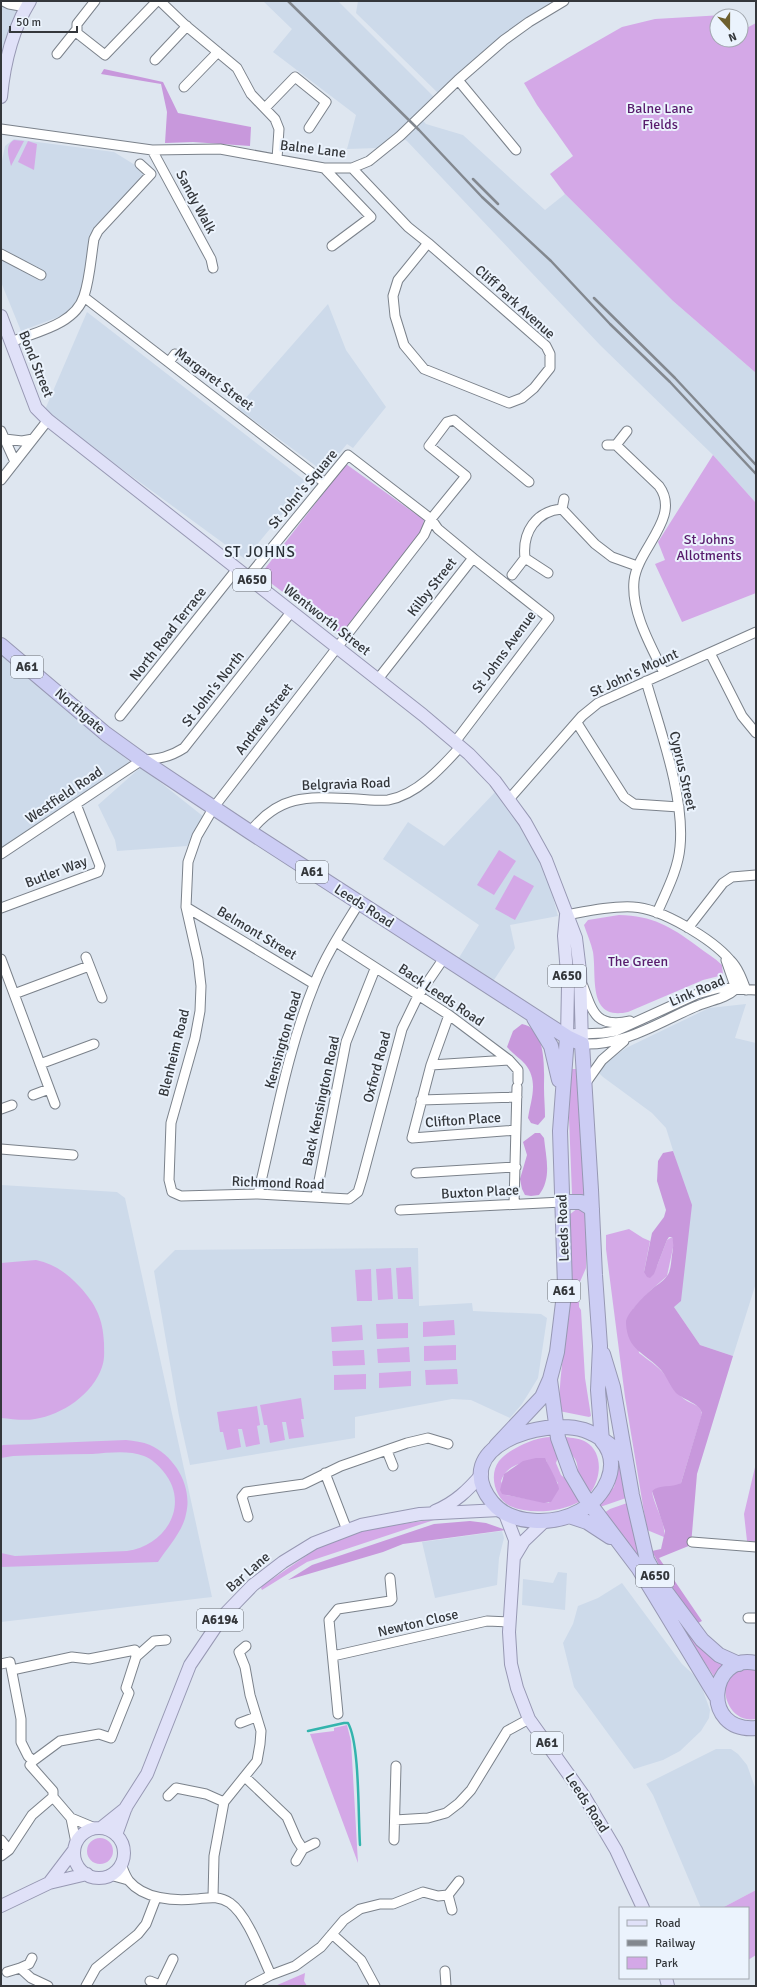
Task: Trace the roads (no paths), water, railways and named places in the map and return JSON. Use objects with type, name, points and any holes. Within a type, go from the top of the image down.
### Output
[{"type":"highway","name":"Northgate","points":[[1,645],[106,734],[142,760]]},
{"type":"highway","name":"Leeds Road","points":[[142,760],[250,832],[567,1037],[582,1039]]},
{"type":"highway","points":[[530,1013],[551,1046],[561,1096]]},
{"type":"highway","name":"Leeds Road","points":[[496,1446],[538,1402],[550,1379],[557,1352],[564,1296],[560,1144],[561,1096],[567,1037]]},
{"type":"highway","name":"A61","points":[[582,1039],[592,1209],[594,1275],[600,1346],[598,1390],[602,1440],[610,1456],[611,1472],[606,1486],[590,1504],[569,1516],[546,1520],[526,1519],[503,1512],[486,1491],[482,1481],[482,1474],[486,1459],[496,1446],[522,1433],[537,1429],[556,1427],[585,1430],[602,1440]]},
{"type":"highway","points":[[562,1202],[581,1202],[592,1209]]},
{"type":"highway","name":"A650","points":[[600,1346],[613,1387],[641,1540],[647,1560],[655,1575],[702,1640],[719,1655],[739,1664]]},
{"type":"highway","name":"A650","points":[[550,1379],[556,1427],[567,1466],[590,1504],[646,1580],[685,1647],[716,1696]]},
{"type":"highway","points":[[602,1440],[625,1457]]},
{"type":"highway","points":[[569,1516],[590,1524],[619,1542]]},
{"type":"highway","points":[[756,1663],[739,1664],[729,1669],[721,1678],[716,1696],[718,1706],[725,1718],[753,1735],[756,1740]]},
{"type":"highway","points":[[741,1727],[756,1728]]},
{"type":"main road","points":[[1,97],[7,58],[15,31],[28,4]]},
{"type":"main road","name":"Bond Street","points":[[1,316],[36,408],[48,420]]},
{"type":"main road","name":"Wentworth Street","points":[[48,420],[292,611],[458,744]]},
{"type":"main road","name":"A650","points":[[458,744],[492,777],[510,798],[532,832],[546,860],[576,938],[581,978],[582,1039]]},
{"type":"main road","name":"A650","points":[[566,915],[564,936],[568,986],[567,1037]]},
{"type":"main road","name":"Bar Lane","points":[[431,1513],[451,1504],[461,1496],[482,1474]]},
{"type":"main road","name":"Bar Lane","points":[[116,1835],[126,1807],[147,1774],[190,1665],[223,1616],[253,1585],[283,1562],[314,1543],[346,1530],[384,1520],[431,1513],[503,1512]]},
{"type":"main road","name":"Leeds Road","points":[[503,1512],[514,1536],[510,1622],[511,1664],[517,1688],[529,1719],[600,1822],[616,1850],[643,1907]]},
{"type":"main road","name":"Leeds Road","points":[[513,1560],[524,1541],[546,1520]]},
{"type":"main road","name":"Bar Lane","points":[[98,1828],[126,1807]]},
{"type":"main road","points":[[98,1828],[116,1835],[123,1849],[121,1864],[110,1875]]},
{"type":"main road","name":"A6194","points":[[49,1883],[84,1833],[98,1828]]},
{"type":"main road","points":[[75,1847],[76,1864],[86,1874]]},
{"type":"main road","name":"A6194","points":[[1,1906],[49,1883],[86,1874],[97,1877],[110,1875]]},
{"type":"street","points":[[3,1],[9,4],[28,4]]},
{"type":"street","points":[[95,1],[77,24],[77,33],[105,55],[157,1]]},
{"type":"street","points":[[160,1],[237,68],[251,94],[275,119],[279,129],[277,159]]},
{"type":"street","name":"Balne Lane","points":[[1,129],[152,150],[220,149],[324,168],[352,168],[369,161],[394,141],[458,80],[504,40],[529,22],[564,1]]},
{"type":"street","points":[[155,60],[187,26]]},
{"type":"street","points":[[57,54],[77,29]]},
{"type":"street","points":[[184,87],[218,52]]},
{"type":"street","points":[[265,108],[295,77],[326,102],[309,128]]},
{"type":"street","points":[[458,80],[516,150]]},
{"type":"street","name":"Sandy Walk","points":[[152,150],[211,259],[213,268]]},
{"type":"street","points":[[11,342],[57,324],[72,315],[84,297],[94,239],[98,231],[151,174],[140,164]]},
{"type":"street","points":[[324,168],[371,217],[332,246]]},
{"type":"street","name":"Cliff Park Avenue","points":[[352,168],[408,226],[428,243],[546,346],[550,354],[550,368],[534,388],[522,398],[509,403],[424,369],[404,345],[395,316],[394,296],[398,280],[428,243]]},
{"type":"street","points":[[1,254],[41,275]]},
{"type":"street","name":"Margaret Street","points":[[84,297],[248,422],[325,483]]},
{"type":"street","points":[[169,362],[175,354]]},
{"type":"street","points":[[1,480],[48,420]]},
{"type":"street","points":[[337,647],[424,535],[431,519],[466,476],[429,446],[447,422],[454,420],[529,482]]},
{"type":"street","points":[[627,430],[611,445],[664,493],[666,509],[651,551],[637,566],[634,581],[635,597],[642,624],[664,673]]},
{"type":"street","points":[[3,435],[22,441],[33,439]]},
{"type":"street","points":[[3,435],[15,462]]},
{"type":"street","name":"St John's Square","points":[[248,577],[348,455],[431,519]]},
{"type":"street","points":[[562,509],[564,499]]},
{"type":"street","points":[[562,509],[595,544],[612,557],[637,566]]},
{"type":"street","points":[[512,575],[525,558],[524,545],[526,536],[542,515],[551,510],[562,509]]},
{"type":"street","name":"Kilby Street","points":[[378,679],[473,558],[438,529],[431,519]]},
{"type":"street","name":"St Johns Avenue","points":[[458,744],[549,618],[473,558]]},
{"type":"street","points":[[525,558],[548,573]]},
{"type":"street","name":"North Road Terrace","points":[[120,716],[237,569]]},
{"type":"street","name":"St John's North","points":[[142,760],[159,759],[172,756],[184,748],[292,611]]},
{"type":"street","name":"St John's Mount","points":[[510,798],[588,710],[598,703],[756,632]]},
{"type":"street","name":"Andrew Street","points":[[214,808],[337,647]]},
{"type":"street","points":[[710,653],[742,716],[756,733]]},
{"type":"street","name":"Cyprus Street","points":[[646,681],[679,806],[681,828],[680,848],[674,873],[657,913]]},
{"type":"street","points":[[576,723],[624,797],[629,802],[634,804],[679,806]]},
{"type":"street","name":"Belgravia Road","points":[[250,832],[271,810],[281,804],[296,800],[330,798],[388,800],[405,795],[434,774],[458,744]]},
{"type":"street","name":"Westfield Road","points":[[1,854],[142,760]]},
{"type":"street","name":"Butler Way","points":[[1,908],[98,872],[100,866],[76,804]]},
{"type":"street","name":"Blenheim Road","points":[[172,1192],[168,1180],[171,1123],[195,1038],[200,1011],[201,986],[198,960],[186,907],[188,862],[197,836],[214,808]]},
{"type":"street","points":[[688,928],[722,883],[732,877],[756,875]]},
{"type":"street","name":"Kensington Road","points":[[258,1194],[299,1026],[314,984],[359,903]]},
{"type":"street","name":"Belmont Street","points":[[186,907],[314,984]]},
{"type":"street","points":[[566,915],[624,907],[634,907],[657,913],[688,928],[723,954],[735,966],[746,990]]},
{"type":"street","name":"Back Leeds Road","points":[[336,942],[375,969],[449,1015],[509,1060],[518,1070],[514,1204]]},
{"type":"street","points":[[723,954],[736,989],[756,990]]},
{"type":"street","points":[[86,957],[102,998]]},
{"type":"street","name":"Oxford Road","points":[[358,1192],[402,1029],[418,996],[444,958]]},
{"type":"street","points":[[1,959],[55,1104]]},
{"type":"street","points":[[14,994],[89,966]]},
{"type":"street","name":"Back Kensington Road","points":[[316,1196],[346,1042],[375,969]]},
{"type":"street","points":[[581,978],[591,1008],[601,1020],[617,1023],[643,1018]]},
{"type":"street","name":"Link Road","points":[[582,1039],[612,1032],[697,994],[719,988],[736,989]]},
{"type":"street","name":"Link Road","points":[[582,1039],[610,1042],[629,1037],[696,1006],[726,997],[736,989]]},
{"type":"street","points":[[449,1015],[431,1065],[421,1100],[517,1097]]},
{"type":"street","points":[[584,1086],[605,1056],[629,1037]]},
{"type":"street","points":[[40,1064],[94,1044]]},
{"type":"street","points":[[431,1065],[509,1060]]},
{"type":"street","points":[[34,1095],[49,1089]]},
{"type":"street","name":"Clifton Place","points":[[421,1100],[412,1138],[516,1130]]},
{"type":"street","points":[[1,1109],[12,1105]]},
{"type":"street","points":[[1,1149],[73,1154]]},
{"type":"street","points":[[416,1173],[516,1167]]},
{"type":"street","name":"Richmond Road","points":[[172,1192],[181,1196],[258,1194],[316,1196],[335,1199],[349,1199],[358,1192]]},
{"type":"street","name":"Buxton Place","points":[[400,1210],[562,1202]]},
{"type":"street","points":[[248,1517],[242,1497],[246,1492],[304,1484],[325,1473],[387,1451],[407,1442],[428,1438],[448,1444]]},
{"type":"street","points":[[387,1451],[392,1466]]},
{"type":"street","points":[[325,1473],[346,1530]]},
{"type":"street","points":[[692,1542],[756,1547]]},
{"type":"street","points":[[338,1714],[333,1656],[328,1624],[330,1617],[338,1609],[390,1601],[392,1599],[390,1578]]},
{"type":"street","name":"Newton Close","points":[[333,1656],[487,1621],[510,1622]]},
{"type":"street","points":[[136,1657],[154,1641],[166,1640]]},
{"type":"street","points":[[213,1897],[214,1856],[224,1802],[257,1761],[260,1744],[261,1731],[250,1695],[245,1667],[239,1652],[246,1646]]},
{"type":"street","points":[[12,1670],[72,1657],[89,1659],[135,1650],[136,1657],[126,1688],[128,1693],[111,1738],[99,1734],[60,1741],[30,1764],[53,1792],[53,1797],[71,1818],[98,1828]]},
{"type":"street","points":[[1,1664],[10,1662],[21,1719],[21,1742],[28,1756],[33,1761]]},
{"type":"street","points":[[240,1723],[256,1717]]},
{"type":"street","points":[[395,1820],[428,1818],[446,1812],[459,1803],[472,1790],[507,1731],[529,1719]]},
{"type":"street","points":[[394,1840],[396,1766]]},
{"type":"street","points":[[245,1777],[287,1818],[297,1840],[303,1849]]},
{"type":"street","points":[[168,1796],[176,1788],[206,1794],[224,1802]]},
{"type":"street","points":[[5,1853],[32,1815],[53,1797]]},
{"type":"street","points":[[71,1818],[75,1847]]},
{"type":"street","points":[[1,1840],[5,1853]]},
{"type":"street","points":[[296,1861],[303,1849],[314,1843]]},
{"type":"street","points":[[121,1864],[128,1880],[134,1886],[156,1898],[178,1900],[213,1897],[227,1901],[241,1914],[271,1975]]},
{"type":"street","points":[[110,1875],[128,1880]]},
{"type":"street","points":[[250,1986],[271,1975],[295,1966],[322,1947],[344,1920],[360,1909],[380,1904],[393,1904],[423,1892],[438,1896],[448,1895],[459,1881]]},
{"type":"street","points":[[448,1895],[452,1910]]},
{"type":"street","points":[[86,1986],[96,1968],[138,1934],[146,1924],[156,1898]]},
{"type":"street","points":[[332,1934],[361,1960],[375,1986]]},
{"type":"street","points":[[7,1972],[29,1964],[32,1958]]},
{"type":"street","points":[[150,1981],[160,1986],[173,1959]]},
{"type":"street","points":[[20,1968],[31,1978],[48,1986]]},
{"type":"street","points":[[445,1971],[446,1986]]},
{"type":"waterway","points":[[308,1731],[348,1723],[352,1733],[357,1764],[360,1845]]},
{"type":"railway","points":[[288,1],[419,130],[482,197],[551,261],[610,324],[670,382],[756,474]]},
{"type":"railway","points":[[473,179],[498,204]]},
{"type":"railway","points":[[594,298],[675,378],[756,465]]},
{"type":"district","name":"ST JOHNS","points":[[260,552]]},
{"type":"park label","name":"Balne Lane Fields","points":[[660,116]]},
{"type":"park label","name":"St Johns Allotments","points":[[709,548]]},
{"type":"park label","name":"The Green","points":[[638,961]]}]
